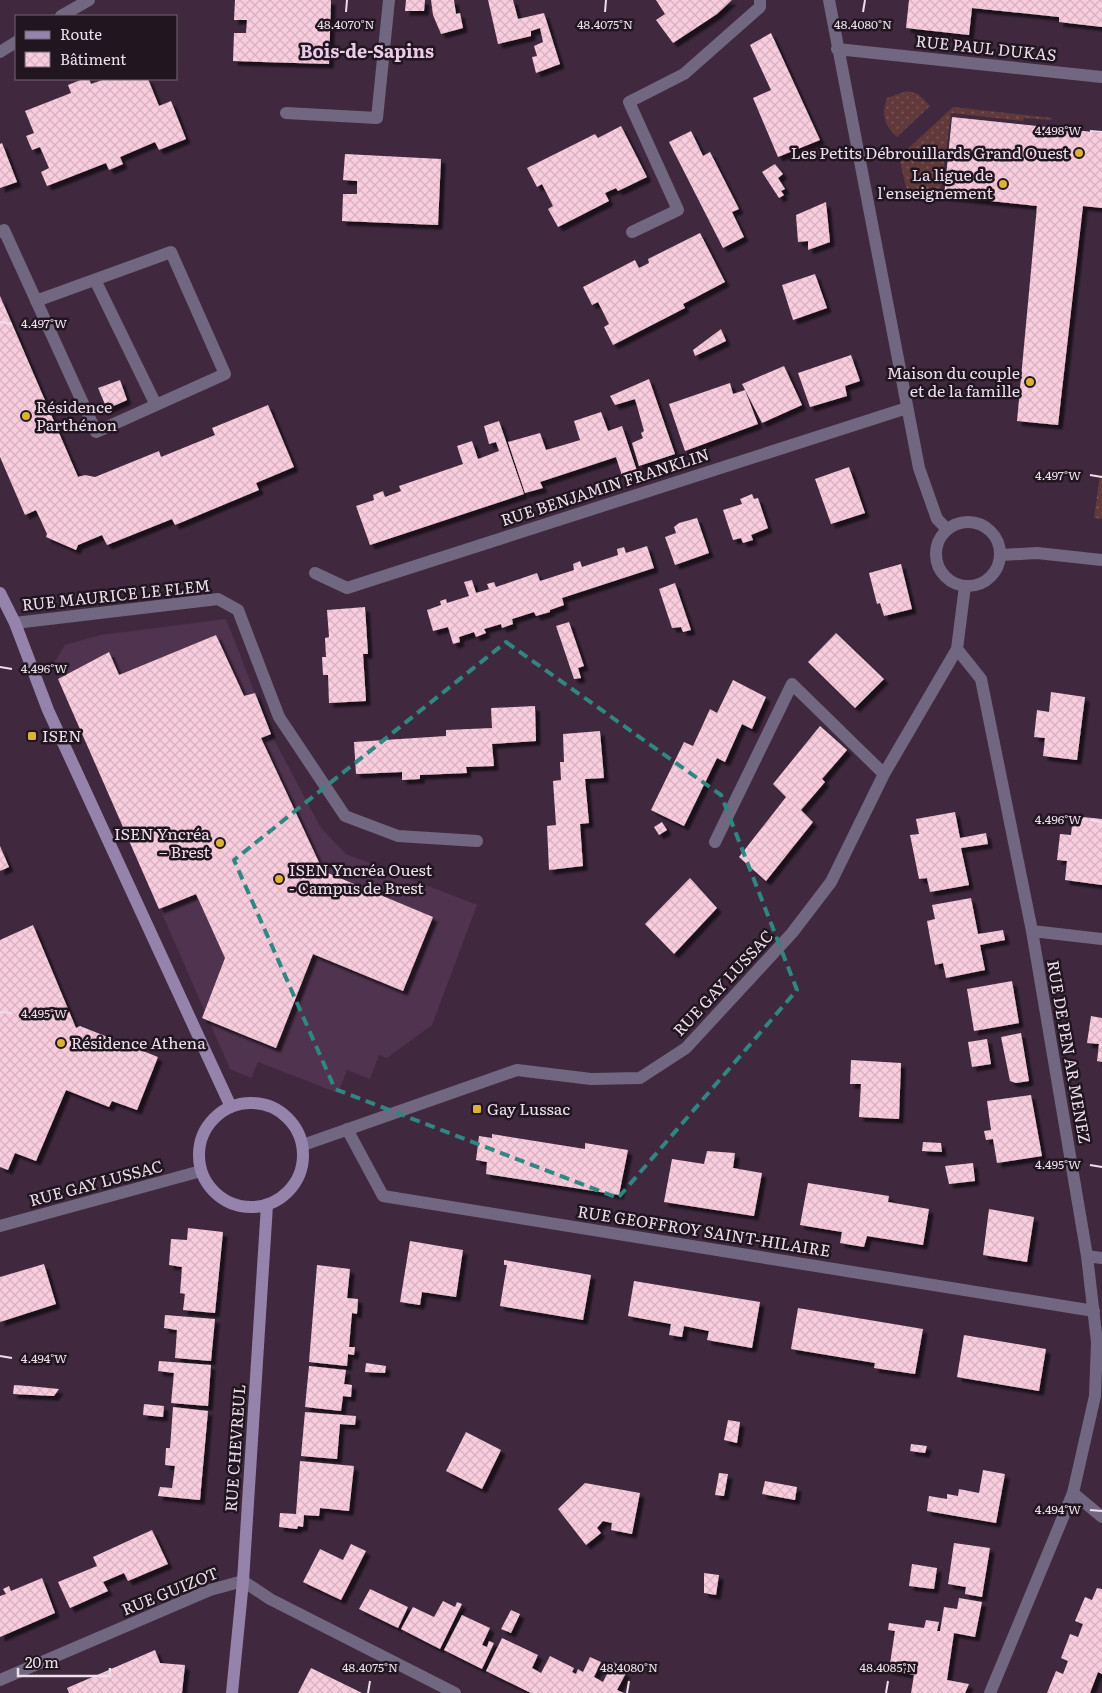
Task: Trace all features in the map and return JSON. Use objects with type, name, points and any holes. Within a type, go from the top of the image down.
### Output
[{"type":"street","points":[[63,15],[89,0]]},
{"type":"street","points":[[286,113],[377,118],[389,0]]},
{"type":"street","points":[[632,232],[678,210],[629,102],[684,74],[760,7],[760,0]]},
{"type":"street","points":[[830,0],[837,49],[919,468],[937,519],[947,529]]},
{"type":"street","points":[[0,52],[15,43]]},
{"type":"street","name":"RUE PAUL DUKAS","points":[[837,49],[1102,77]]},
{"type":"street","points":[[0,232],[4,230],[36,301],[96,432],[225,374],[170,252],[36,301]]},
{"type":"street","points":[[95,280],[156,405]]},
{"type":"street","name":"RUE BENJAMIN FRANKLIN","points":[[316,573],[347,588],[907,408]]},
{"type":"street","points":[[966,522],[977,523],[994,535],[999,545],[1000,555],[993,575],[976,586],[965,586],[948,580],[941,572],[936,561],[936,549],[940,538],[947,529],[966,522]]},
{"type":"street","points":[[1000,555],[1037,553],[1102,560]]},
{"type":"street","name":"RUE GAY LUSSAC","points":[[302,1145],[516,1070],[591,1079],[640,1078],[686,1048],[792,933],[831,882],[884,774],[957,649],[965,586]]},
{"type":"street","points":[[0,593],[15,623],[48,710],[231,1107]]},
{"type":"street","name":"RUE MAURICE LE FLEM","points":[[15,623],[218,599],[238,610],[279,717],[345,816],[398,836],[477,841]]},
{"type":"street","name":"RUE DE PEN AR MENEZ","points":[[957,649],[981,679],[1032,930],[1088,1256],[1097,1342],[1095,1396],[1073,1494],[990,1693]]},
{"type":"street","points":[[715,842],[792,684],[884,774]]},
{"type":"street","points":[[1032,930],[1102,939]]},
{"type":"street","points":[[259,1103],[272,1107],[287,1117],[296,1128],[302,1145],[303,1157],[300,1175],[283,1197],[267,1205],[241,1207],[224,1201],[209,1187],[201,1171],[199,1151],[204,1133],[215,1116],[240,1104],[259,1103]]},
{"type":"street","name":"RUE GEOFFROY SAINT-HILAIRE","points":[[347,1129],[383,1196],[1094,1311]]},
{"type":"street","name":"RUE GAY LUSSAC","points":[[0,1226],[201,1171]]},
{"type":"street","name":"RUE CHEVREUL","points":[[232,1693],[243,1581],[267,1205]]},
{"type":"street","points":[[1088,1256],[1102,1258]]},
{"type":"street","points":[[1073,1494],[1102,1517]]},
{"type":"street","name":"RUE GUIZOT","points":[[0,1680],[210,1590],[243,1581],[270,1599],[455,1693]]},
{"type":"highlighted area","points":[[506,642],[721,795],[797,990],[618,1198],[335,1089],[234,860]]},
{"type":"shaded area","points":[[907,91],[918,94],[930,106],[897,137],[889,128],[885,119],[885,104],[887,98]]},
{"type":"shaded area","points":[[953,107],[1052,118],[1051,120],[1024,118],[1023,121],[951,113],[941,189],[909,200],[899,157]]},
{"type":"shaded area","points":[[1100,475],[1102,475],[1102,519],[1094,518]]},
{"type":"shaded area","name":"ISEN Yncréa Ouest - Campus de Brest","points":[[226,619],[271,734],[321,828],[346,854],[477,905],[432,1025],[387,1058],[379,1055],[370,1079],[347,1070],[338,1093],[258,1062],[251,1078],[230,1069],[53,664],[65,645],[101,635]]},
{"type":"building","points":[[235,0],[331,0],[329,64],[233,61],[234,33],[246,33],[247,20],[234,20]]},
{"type":"building","points":[[406,0],[425,0],[424,11],[405,11]]},
{"type":"building","points":[[431,0],[454,0],[456,14],[460,13],[463,28],[441,34],[433,15]]},
{"type":"building","points":[[488,0],[513,0],[518,19],[544,13],[560,64],[536,73],[532,57],[537,56],[534,46],[543,42],[540,28],[531,31],[531,36],[498,44]]},
{"type":"building","points":[[656,0],[732,0],[717,14],[673,43],[656,20],[665,14]]},
{"type":"building","points":[[909,0],[1102,0],[1102,27],[1059,22],[1059,17],[972,8],[969,35],[906,28]]},
{"type":"building","points":[[771,33],[820,140],[778,157],[753,98],[771,90],[750,45]]},
{"type":"building","points":[[80,80],[89,80],[91,84],[102,80],[148,80],[159,106],[171,101],[186,139],[159,150],[155,142],[120,157],[123,164],[109,170],[106,163],[47,186],[41,172],[49,168],[40,147],[32,150],[26,136],[34,133],[25,111],[71,93],[68,85]]},
{"type":"building","points":[[952,117],[1102,133],[1102,208],[1083,206],[1058,425],[1017,421],[1037,206],[944,196]]},
{"type":"building","points":[[621,126],[647,177],[618,191],[616,188],[605,193],[609,201],[558,227],[548,209],[553,206],[542,184],[537,187],[527,168],[595,134],[598,138]]},
{"type":"building","points":[[691,131],[703,156],[710,152],[739,209],[732,212],[744,237],[723,248],[669,142]]},
{"type":"building","points":[[2,143],[17,182],[0,188],[0,144]]},
{"type":"building","points":[[345,154],[441,159],[438,225],[342,221],[343,194],[357,194],[357,181],[343,180]]},
{"type":"building","points":[[775,164],[783,174],[778,178],[785,189],[781,191],[784,195],[779,198],[762,172]]},
{"type":"building","points":[[826,202],[830,242],[808,250],[808,241],[798,242],[796,215]]},
{"type":"building","points":[[700,233],[725,282],[683,304],[685,308],[613,345],[604,327],[609,324],[598,302],[592,305],[583,287],[635,260],[639,268],[649,263],[648,259]]},
{"type":"building","points":[[815,274],[827,308],[793,320],[782,285]]},
{"type":"building","name":"Résidence Parthénon","points":[[0,296],[78,477],[85,475],[95,477],[159,451],[161,457],[215,435],[212,428],[268,405],[294,467],[256,483],[259,490],[175,525],[172,519],[107,545],[102,535],[78,545],[76,550],[46,537],[47,534],[36,510],[25,515],[0,457]]},
{"type":"building","points":[[721,329],[726,341],[695,356],[693,350]]},
{"type":"building","points":[[851,355],[860,381],[845,386],[847,396],[810,407],[798,373]]},
{"type":"building","points":[[784,366],[802,405],[762,423],[742,384]]},
{"type":"building","points":[[649,379],[675,454],[639,466],[632,443],[643,438],[641,433],[644,431],[635,399],[615,405],[610,396]]},
{"type":"building","points":[[120,380],[127,400],[107,409],[98,388]]},
{"type":"building","points":[[730,383],[733,394],[745,390],[758,424],[685,451],[669,404]]},
{"type":"building","points":[[601,412],[608,431],[622,426],[638,474],[623,479],[616,457],[540,482],[543,488],[525,493],[508,442],[540,433],[546,450],[580,440],[574,421]]},
{"type":"building","points":[[499,421],[524,494],[370,545],[356,506],[374,500],[373,495],[383,491],[385,497],[401,491],[399,486],[463,464],[457,446],[472,441],[478,459],[499,451],[496,442],[489,444],[484,426]]},
{"type":"building","points":[[849,467],[865,513],[831,524],[815,479]]},
{"type":"building","points":[[752,494],[754,499],[758,498],[768,528],[751,535],[753,540],[743,543],[741,538],[733,540],[723,510],[742,504],[740,499]]},
{"type":"building","points":[[697,518],[709,553],[675,565],[665,537],[676,533],[674,527],[679,523]]},
{"type":"building","points":[[647,546],[654,568],[562,598],[564,605],[550,610],[550,612],[536,616],[534,612],[512,619],[513,624],[502,628],[501,624],[484,629],[486,633],[476,637],[474,632],[459,637],[460,642],[453,644],[448,627],[433,631],[427,610],[441,605],[440,601],[446,599],[447,603],[469,596],[464,582],[472,580],[476,593],[489,589],[487,584],[494,582],[496,587],[537,573],[540,581],[574,570],[573,564],[580,561],[582,567],[618,555],[617,549],[624,547],[626,553]]},
{"type":"building","points":[[901,564],[912,609],[884,616],[880,603],[877,604],[869,573]]},
{"type":"building","points":[[675,583],[691,630],[683,632],[681,627],[672,628],[659,589]]},
{"type":"building","points":[[365,607],[368,654],[363,654],[366,701],[329,703],[328,675],[323,675],[322,657],[326,657],[325,638],[329,637],[327,610]]},
{"type":"building","points":[[569,622],[584,666],[578,668],[581,678],[574,679],[556,626]]},
{"type":"building","points":[[836,633],[884,679],[855,708],[808,662]]},
{"type":"building","name":"ISEN Yncréa Ouest - Campus de Brest","points":[[216,635],[244,696],[255,693],[271,734],[261,738],[323,871],[433,917],[403,991],[313,954],[276,1048],[202,1018],[225,958],[196,894],[159,909],[58,679],[109,652],[119,675]]},
{"type":"building","points":[[733,680],[766,697],[752,729],[742,724],[725,762],[717,758],[684,826],[651,810],[684,742],[693,746],[710,709],[717,713]]},
{"type":"building","points":[[1051,692],[1085,697],[1077,760],[1043,756],[1045,738],[1034,737],[1037,710],[1049,712]]},
{"type":"building","points":[[535,706],[536,741],[492,744],[494,766],[466,767],[467,773],[420,775],[420,779],[402,780],[402,772],[356,774],[354,742],[446,736],[446,730],[492,728],[491,708]]},
{"type":"building","points":[[820,726],[847,750],[822,779],[825,782],[801,810],[813,822],[766,881],[739,857],[786,797],[773,784]]},
{"type":"building","points":[[600,731],[604,778],[585,779],[589,823],[580,824],[583,866],[549,870],[547,826],[556,825],[553,781],[561,780],[560,762],[564,762],[563,734]]},
{"type":"building","points":[[955,812],[960,838],[986,833],[988,844],[961,848],[969,885],[930,892],[927,878],[919,879],[910,835],[919,834],[916,819]]},
{"type":"building","points":[[1073,816],[1102,819],[1102,885],[1065,880],[1067,861],[1057,860],[1060,834],[1071,835]]},
{"type":"building","points":[[662,822],[667,830],[659,835],[654,827]]},
{"type":"building","points":[[0,846],[9,867],[0,871]]},
{"type":"building","points":[[690,878],[717,908],[674,954],[645,924]]},
{"type":"building","points":[[971,898],[978,934],[1003,930],[1005,940],[980,945],[985,970],[946,978],[943,963],[935,965],[927,921],[935,919],[932,905]]},
{"type":"building","name":"Résidence Athena","points":[[33,925],[76,1028],[80,1026],[158,1057],[137,1110],[112,1101],[109,1107],[66,1090],[36,1161],[15,1153],[8,1170],[0,1167],[0,940]]},
{"type":"building","points":[[1012,981],[1019,1023],[974,1031],[967,989]]},
{"type":"building","points":[[1091,1016],[1102,1018],[1102,1062],[1097,1061],[1099,1044],[1087,1043]]},
{"type":"building","points":[[1021,1033],[1029,1081],[1016,1083],[1010,1081],[1001,1037]]},
{"type":"building","points":[[987,1039],[991,1064],[972,1067],[968,1042]]},
{"type":"building","points":[[851,1060],[901,1063],[899,1119],[859,1117],[861,1084],[850,1084]]},
{"type":"building","points":[[1031,1095],[1042,1156],[997,1163],[993,1139],[986,1140],[984,1131],[991,1130],[987,1101]]},
{"type":"building","points":[[492,1134],[585,1149],[585,1143],[628,1150],[619,1195],[486,1174],[487,1162],[476,1160],[479,1136],[492,1138]]},
{"type":"building","points":[[923,1142],[941,1143],[942,1152],[922,1151]]},
{"type":"building","points":[[707,1151],[735,1153],[733,1168],[762,1173],[754,1216],[664,1202],[672,1159],[704,1164]]},
{"type":"building","points":[[973,1163],[975,1181],[949,1184],[945,1166]]},
{"type":"building","points":[[808,1183],[889,1196],[888,1202],[929,1209],[923,1245],[867,1236],[864,1247],[840,1243],[842,1232],[800,1225]]},
{"type":"building","points":[[989,1209],[1034,1217],[1027,1262],[983,1255]]},
{"type":"building","points":[[188,1228],[223,1232],[215,1313],[183,1310],[185,1294],[180,1293],[182,1267],[169,1265],[171,1239],[187,1240]]},
{"type":"building","points":[[410,1241],[463,1250],[456,1297],[422,1292],[420,1305],[400,1302]]},
{"type":"building","points":[[504,1260],[591,1275],[583,1320],[500,1306],[507,1265],[504,1265]]},
{"type":"building","points":[[44,1264],[56,1304],[0,1322],[0,1277]]},
{"type":"building","points":[[317,1265],[350,1269],[347,1298],[358,1299],[357,1314],[352,1313],[349,1347],[355,1347],[354,1355],[348,1354],[347,1366],[309,1362]]},
{"type":"building","points":[[634,1281],[760,1302],[752,1348],[707,1340],[709,1331],[684,1326],[682,1337],[669,1335],[671,1324],[628,1316]]},
{"type":"building","points":[[798,1308],[923,1329],[915,1374],[874,1368],[875,1363],[791,1349]]},
{"type":"building","points":[[165,1315],[215,1319],[211,1361],[175,1358],[177,1330],[164,1328]]},
{"type":"building","points":[[964,1335],[1046,1349],[1039,1391],[957,1377]]},
{"type":"building","points":[[159,1361],[211,1365],[208,1406],[171,1403],[174,1373],[158,1371]]},
{"type":"building","points":[[366,1363],[386,1366],[385,1373],[365,1372]]},
{"type":"building","points":[[309,1366],[346,1370],[344,1384],[352,1385],[351,1397],[343,1396],[341,1411],[305,1407]]},
{"type":"building","points":[[14,1385],[59,1389],[54,1396],[13,1394]]},
{"type":"building","points":[[144,1404],[164,1406],[163,1417],[143,1415]]},
{"type":"building","points":[[173,1407],[208,1411],[200,1500],[158,1496],[160,1487],[172,1488],[175,1466],[165,1465],[166,1448],[170,1448]]},
{"type":"building","points":[[305,1412],[356,1416],[355,1425],[340,1424],[337,1459],[301,1456]]},
{"type":"building","points":[[728,1420],[740,1422],[737,1443],[724,1440]]},
{"type":"building","points":[[466,1432],[501,1450],[482,1489],[446,1471]]},
{"type":"building","points":[[911,1444],[927,1446],[925,1453],[910,1451]]},
{"type":"building","points":[[300,1461],[354,1466],[349,1511],[320,1508],[319,1516],[304,1515],[303,1527],[298,1526],[297,1529],[279,1527],[280,1513],[296,1514]]},
{"type":"building","points":[[983,1470],[1005,1474],[996,1523],[927,1511],[929,1496],[947,1499],[947,1494],[958,1496],[959,1489],[979,1493]]},
{"type":"building","points":[[719,1473],[728,1474],[724,1496],[715,1495]]},
{"type":"building","points":[[765,1481],[797,1487],[795,1500],[762,1494]]},
{"type":"building","points":[[585,1483],[640,1493],[632,1534],[611,1530],[612,1523],[603,1521],[597,1528],[601,1533],[586,1545],[558,1509]]},
{"type":"building","points":[[152,1530],[168,1564],[128,1581],[124,1573],[103,1582],[108,1591],[70,1608],[58,1582],[97,1566],[93,1557]]},
{"type":"building","points":[[954,1543],[990,1548],[982,1597],[965,1594],[966,1587],[948,1584]]},
{"type":"building","points":[[351,1544],[366,1551],[341,1600],[303,1582],[320,1549],[343,1560]]},
{"type":"building","points":[[912,1564],[937,1568],[934,1589],[909,1586]]},
{"type":"building","points":[[704,1573],[719,1575],[716,1595],[704,1593]]},
{"type":"building","points":[[42,1578],[55,1613],[0,1637],[0,1596],[6,1594],[3,1589],[9,1586],[11,1591]]},
{"type":"building","points":[[1097,1588],[1102,1589],[1102,1674],[1098,1672],[1090,1693],[1047,1693],[1056,1671],[1063,1674],[1068,1661],[1061,1658],[1070,1634],[1078,1637],[1083,1624],[1075,1621],[1085,1597],[1092,1600]]},
{"type":"building","points":[[370,1589],[408,1607],[398,1628],[359,1609]]},
{"type":"building","points":[[959,1598],[982,1602],[975,1637],[954,1633],[947,1680],[969,1684],[965,1693],[911,1693],[914,1675],[889,1670],[895,1631],[888,1630],[889,1623],[924,1628],[926,1620],[939,1622],[937,1631],[940,1631],[944,1607],[957,1609]]},
{"type":"building","points":[[443,1601],[455,1607],[457,1602],[462,1604],[440,1649],[401,1629],[413,1607],[434,1617]]},
{"type":"building","points":[[511,1610],[520,1614],[511,1633],[501,1629]]},
{"type":"building","points":[[462,1615],[490,1628],[482,1645],[487,1647],[489,1641],[494,1643],[482,1669],[444,1650]]},
{"type":"building","points":[[502,1638],[538,1655],[532,1668],[541,1673],[550,1656],[574,1668],[572,1672],[576,1674],[578,1669],[583,1672],[590,1657],[601,1662],[594,1677],[603,1682],[613,1662],[618,1665],[616,1668],[626,1673],[617,1690],[624,1693],[531,1693],[486,1671]]},
{"type":"building","points":[[155,1650],[160,1663],[185,1665],[182,1693],[69,1693],[67,1688]]},
{"type":"building","points":[[311,1668],[354,1689],[362,1693],[298,1693]]},
{"type":"place","name":"Les Petits Débrouillards Grand Ouest","points":[[1079,153]]},
{"type":"place","name":"La ligue de l'enseignement","points":[[1003,184]]},
{"type":"place","name":"Maison du couple et de la famille","points":[[1030,382]]},
{"type":"place","name":"Résidence Parthénon","points":[[26,416]]},
{"type":"place","name":"ISEN","points":[[32,736]]},
{"type":"place","name":"ISEN Yncréa – Brest","points":[[220,843]]},
{"type":"place","name":"ISEN Yncréa Ouest - Campus de Brest","points":[[279,879]]},
{"type":"place","name":"Résidence Athena","points":[[61,1043]]},
{"type":"place","name":"Gay Lussac","points":[[477,1109]]},
{"type":"district","name":"Bois-de-Sapins","points":[[367,52]]}]
